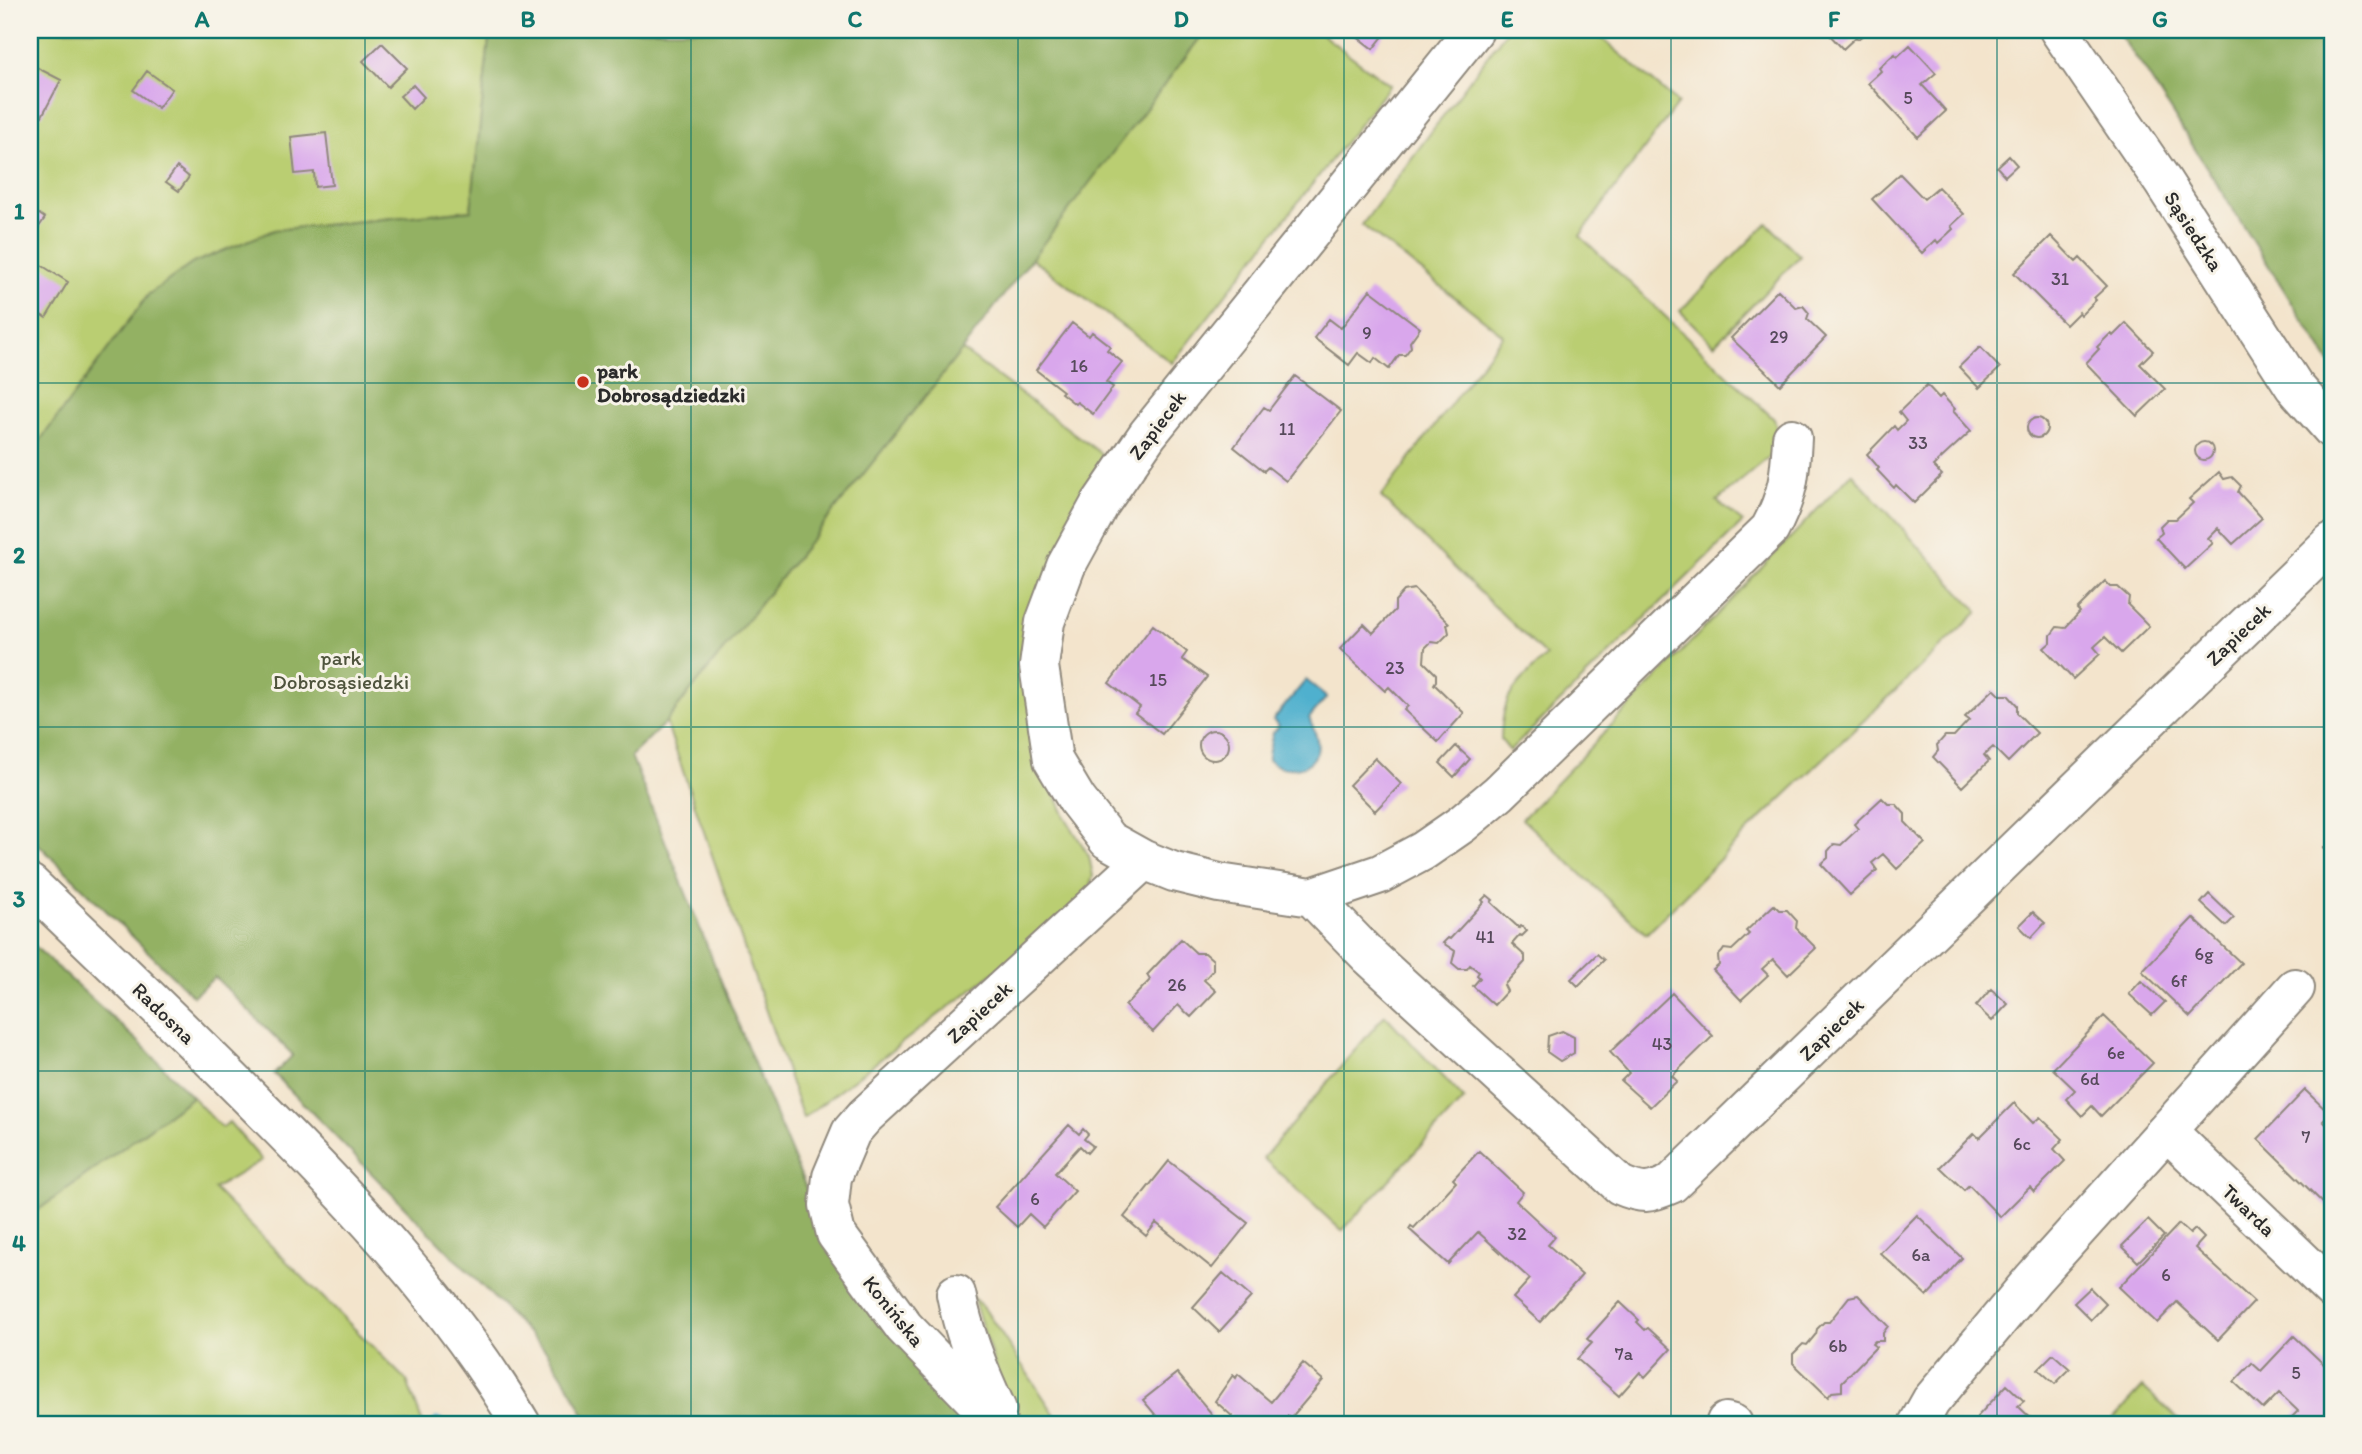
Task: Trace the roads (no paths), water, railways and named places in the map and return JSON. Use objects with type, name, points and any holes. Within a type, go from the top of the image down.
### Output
[{"type":"street","name":"Zapiecek","points":[[1474,30],[1148,434],[1100,504],[1066,566],[1045,622],[1040,666],[1053,761],[1077,800],[1108,840],[1144,860],[1174,872],[1220,883],[1312,897],[1380,874],[1423,851],[1462,824],[1499,793],[1770,529],[1784,502],[1791,474],[1793,438]]},
{"type":"street","name":"Sąsiedzka","points":[[2059,30],[2163,182],[2294,386],[2332,429]]},
{"type":"street","name":"Zapiecek","points":[[1312,897],[1369,957],[1620,1185],[1643,1193],[1653,1192],[1671,1184],[2332,542]]},
{"type":"street","name":"Zapiecek","points":[[832,1177],[850,1132],[864,1116],[1144,860]]},
{"type":"street","name":"Radosna","points":[[30,884],[209,1057],[381,1234],[484,1366],[521,1424]]},
{"type":"street","points":[[1914,1423],[2032,1279],[2295,988]]},
{"type":"street","name":"Twarda","points":[[2167,1131],[2332,1289]]},
{"type":"street","name":"Konińska","points":[[832,1177],[829,1205],[836,1234],[904,1327],[998,1424]]},
{"type":"street","points":[[956,1294],[961,1321],[973,1356],[1004,1424]]},
{"type":"water","points":[[1306,680],[1327,697],[1309,718],[1317,739],[1317,752],[1313,759],[1302,766],[1280,767],[1268,760],[1272,734],[1279,726],[1273,720]]},
{"type":"place","name":"park Dobrosądziedzki","points":[[583,382]]},
{"type":"park label","name":"park Dobrosąsiedzki","points":[[341,669]]}]
